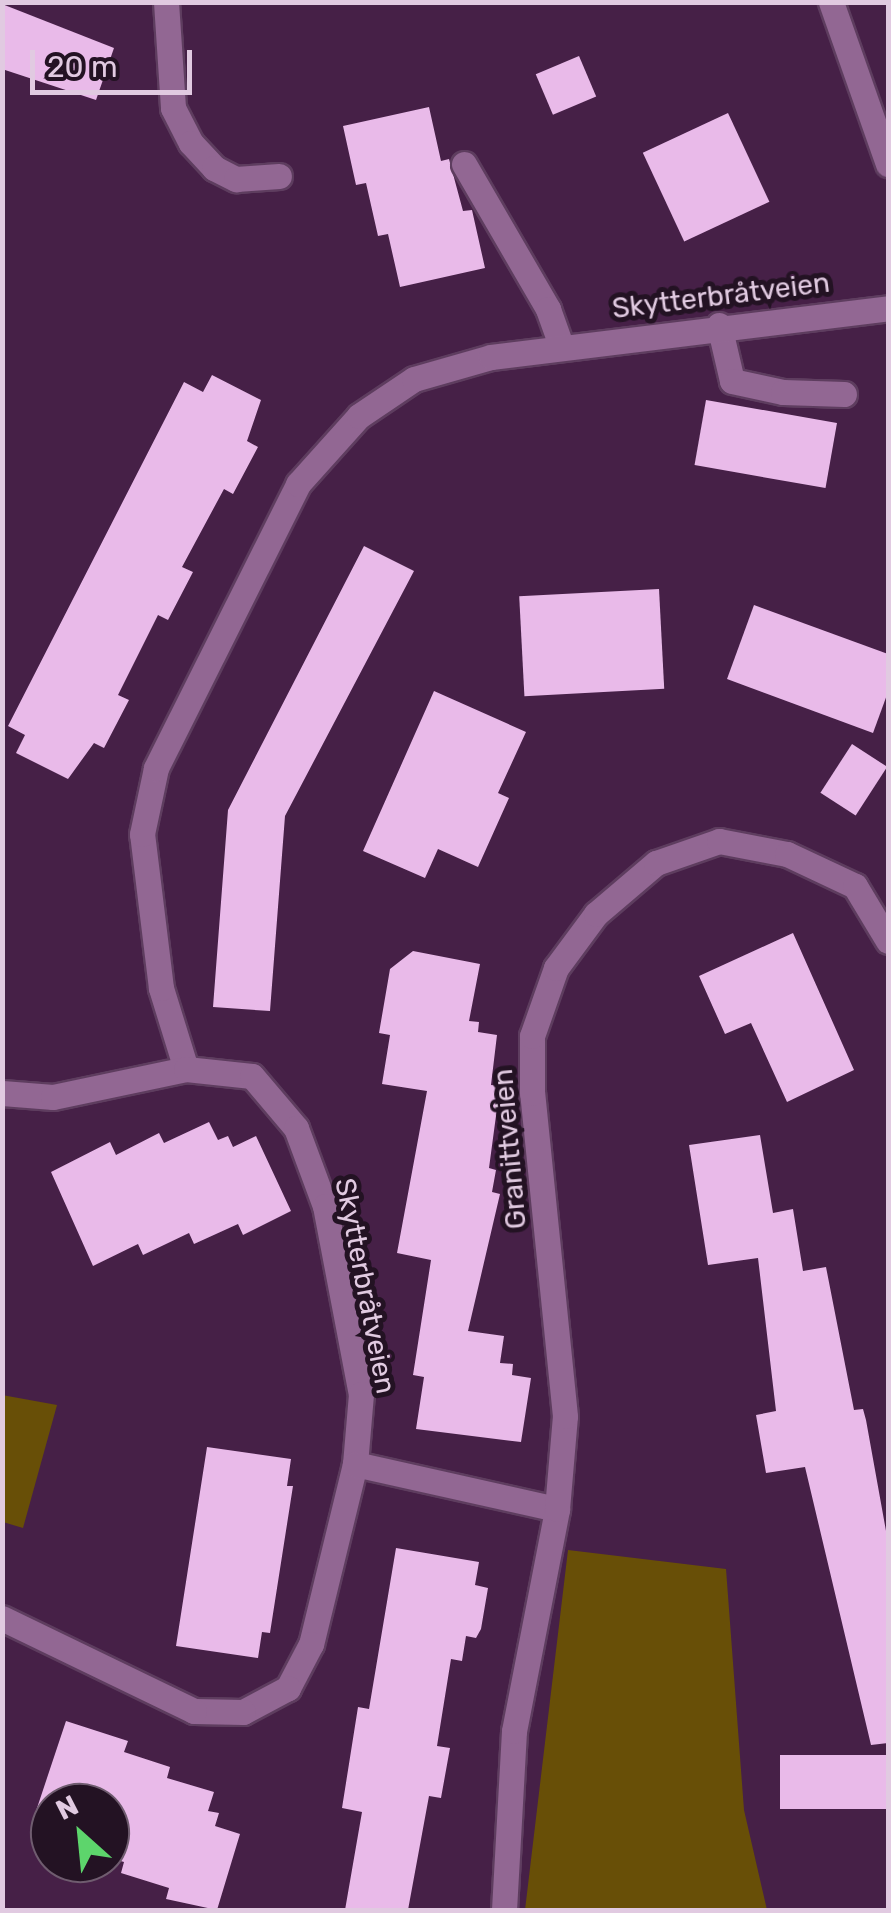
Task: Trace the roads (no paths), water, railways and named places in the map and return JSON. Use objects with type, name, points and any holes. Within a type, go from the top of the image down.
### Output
[{"type":"street","points":[[166,2],[173,108],[192,143],[214,168],[236,179],[279,176]]},
{"type":"street","points":[[831,2],[888,164]]},
{"type":"street","points":[[464,164],[548,309],[562,348]]},
{"type":"street","name":"Skytterbråtveien","points":[[186,1069],[161,988],[142,834],[156,768],[298,484],[360,416],[414,380],[491,357],[720,325],[888,308]]},
{"type":"street","points":[[720,325],[732,381],[783,392],[844,394]]},
{"type":"street","name":"Granittveien","points":[[504,1910],[514,1731],[557,1509],[565,1416],[532,1093],[532,1036],[556,968],[596,914],[656,863],[719,841],[787,854],[854,886],[888,941]]},
{"type":"street","name":"Skytterbråtveien","points":[[2,1093],[53,1097],[186,1069],[252,1076],[296,1128],[325,1206],[361,1394],[355,1464],[311,1644],[288,1688],[243,1712],[194,1711],[2,1618]]},
{"type":"street","points":[[355,1464],[557,1509]]}]
